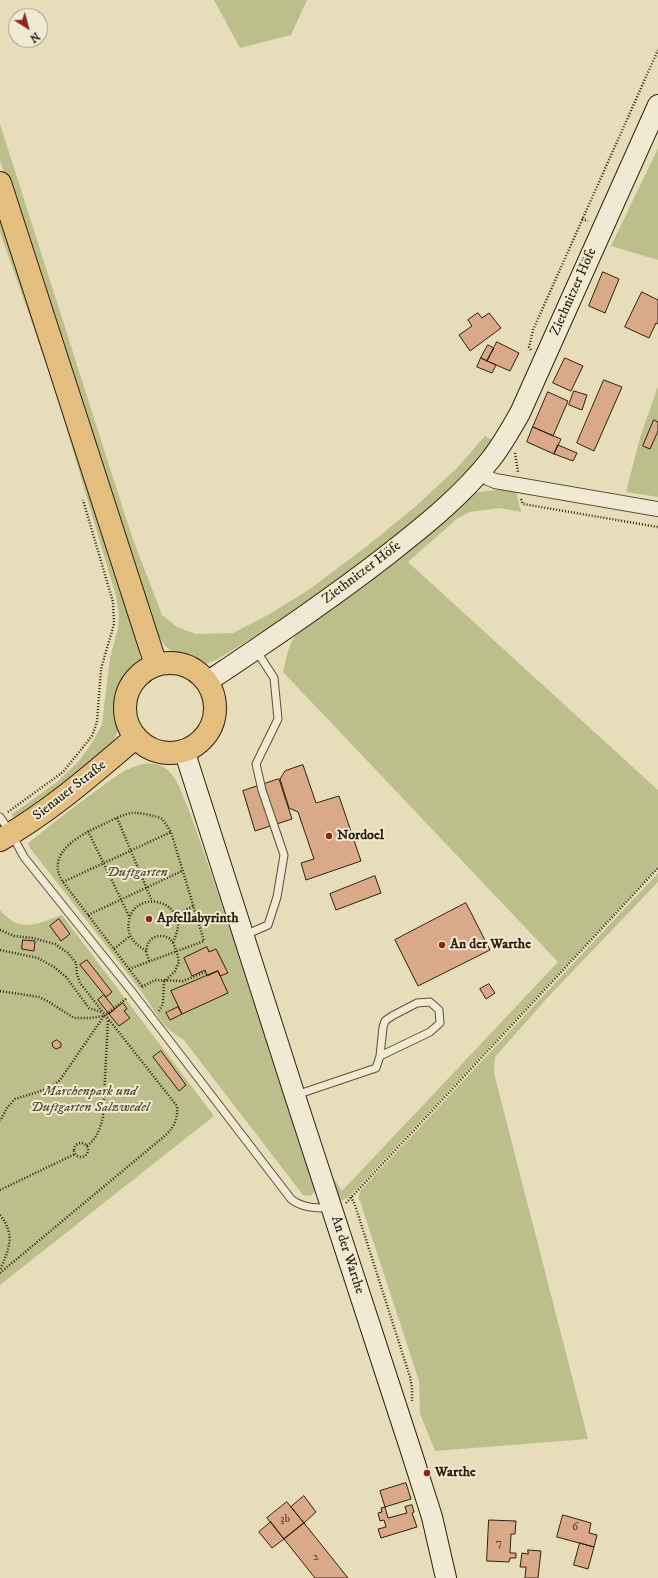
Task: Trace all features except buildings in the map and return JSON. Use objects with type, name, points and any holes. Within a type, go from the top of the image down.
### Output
[{"type":"main road","name":"Ziethnitzer Höfe","points":[[207,682],[321,605],[383,558],[436,514],[480,472],[491,459],[510,431],[658,105]]},
{"type":"main road","points":[[0,183],[156,665]]},
{"type":"main road","points":[[170,663],[184,665],[196,671],[207,682],[213,694],[215,707],[213,721],[207,734],[197,744],[184,750],[172,753],[158,751],[146,746],[136,737],[129,727],[125,702],[135,679],[144,671],[156,665],[170,663]]},
{"type":"main road","name":"Sienauer Straße","points":[[3,827],[55,804],[81,785],[136,737]]},
{"type":"main road","name":"An der Warthe","points":[[184,750],[432,1518],[446,1578]]},
{"type":"street","points":[[480,472],[495,481],[519,486],[658,509]]},
{"type":"lane","points":[[244,936],[268,925],[277,897],[284,855],[262,790],[256,764],[278,719],[274,678],[256,649]]},
{"type":"lane","points":[[3,827],[24,857],[133,993],[290,1199],[296,1204],[306,1207],[332,1208]]},
{"type":"lane","points":[[295,1096],[376,1068],[380,1056],[383,1027],[385,1021],[392,1016],[417,1003],[430,1002],[438,1010],[440,1023],[430,1032],[380,1056]]},
{"type":"path","points":[[542,363],[533,355],[529,347],[532,330],[658,50]]},
{"type":"path","points":[[519,486],[523,504],[658,527]]},
{"type":"path","points":[[3,827],[63,772],[92,736],[98,722],[101,669],[114,624],[113,602],[82,496]]},
{"type":"path","points":[[129,969],[204,941],[171,832],[162,819],[132,812],[88,831],[70,844],[60,857],[57,867],[58,875],[63,882],[114,949],[129,969],[142,986]]},
{"type":"path","points":[[117,818],[152,901]]},
{"type":"path","points":[[88,831],[130,916]]},
{"type":"path","points":[[63,882],[171,832]]},
{"type":"path","points":[[332,1208],[346,1203],[658,868]]},
{"type":"path","points":[[88,915],[182,871]]},
{"type":"path","points":[[146,951],[136,944],[130,936],[128,927],[130,916],[134,909],[142,903],[152,901],[162,902],[170,908],[176,916],[178,925],[173,943]]},
{"type":"path","points":[[176,916],[193,906]]},
{"type":"path","points":[[0,930],[14,936],[33,938],[55,944],[68,953],[76,963],[80,983],[104,1016],[176,1106],[178,1114],[175,1126],[167,1134],[0,1271]]},
{"type":"path","points":[[114,949],[130,936]]},
{"type":"path","points":[[149,961],[146,951],[149,942],[156,936],[166,937],[173,943],[179,960],[179,965],[175,971],[164,982],[162,1009],[152,1018]]},
{"type":"path","points":[[0,950],[38,958],[54,967],[66,977],[89,1008],[102,1012]]},
{"type":"path","points":[[0,1121],[7,1108],[15,1099],[50,1088],[60,1080],[104,1016],[142,986],[153,980],[166,979],[183,981],[205,972]]},
{"type":"path","points":[[0,991],[39,997],[74,1018],[104,1016]]},
{"type":"path","points":[[75,1154],[79,1157],[85,1156],[88,1150],[87,1146],[99,1131],[103,1116],[108,1020]]},
{"type":"path","points":[[75,1154],[75,1147],[78,1144],[83,1143],[87,1146]]},
{"type":"path","points":[[0,1190],[75,1154]]},
{"type":"path","points":[[351,1197],[410,1377],[412,1398]]},
{"type":"path","points":[[0,1215],[7,1223],[10,1234],[9,1250],[0,1271]]},
{"type":"green space","points":[[214,0],[307,0],[291,35],[240,48]]},
{"type":"green space","points":[[0,124],[132,537],[162,615],[177,627],[196,634],[233,633],[268,615],[307,591],[367,546],[416,506],[458,467],[485,436],[495,441],[488,451],[422,518],[314,600],[216,660],[206,664],[180,657],[165,646],[156,632],[60,347],[0,161]]},
{"type":"green space","points":[[658,148],[658,260],[611,246]]},
{"type":"green space","points":[[0,210],[139,645],[140,659],[138,665],[130,672],[120,696],[120,727],[113,742],[98,758],[22,818],[15,818],[11,815],[57,782],[79,761],[93,741],[102,724],[110,658],[118,628],[119,616],[116,596],[53,383],[0,232]]},
{"type":"green space","points":[[658,386],[658,497],[626,492],[640,438]]},
{"type":"green space","points":[[501,489],[516,491],[521,512],[500,508],[470,512],[458,518],[408,562],[658,790],[658,867],[349,1197],[338,1202],[327,1169],[342,1191],[558,962],[283,672],[290,645],[296,635],[307,623],[473,493]]},
{"type":"green space","name":"Duftgarten","points":[[143,764],[162,766],[169,771],[174,777],[189,810],[282,1077],[316,1187],[311,1196],[303,1195],[183,1039],[176,1035],[163,1023],[138,987],[30,848],[28,843],[113,778],[130,768]]},
{"type":"green space","points":[[658,873],[658,882],[549,996],[495,1057],[494,1073],[588,1439],[435,1451],[420,1414],[419,1381],[358,1198],[361,1190]]},
{"type":"green space","name":"Märchenpark und Duftgarten Salzwedel","points":[[0,910],[7,917],[22,925],[37,924],[62,915],[214,1116],[0,1285]]},
{"type":"place","name":"Nordoel","points":[[329,836]]},
{"type":"place","name":"Apfellabyrinth","points":[[149,919]]},
{"type":"place","name":"An der Warthe","points":[[442,945]]},
{"type":"place","name":"Warthe","points":[[427,1473]]}]
